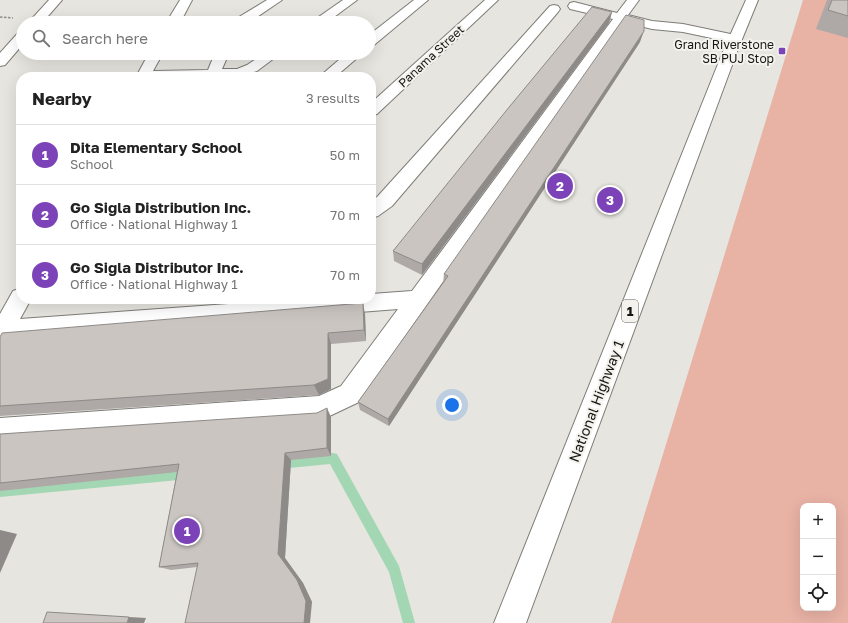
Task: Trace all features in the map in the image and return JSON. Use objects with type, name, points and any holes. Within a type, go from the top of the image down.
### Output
[{"type":"main road","points":[[41,16],[56,0]]},
{"type":"main road","points":[[177,16],[186,0]]},
{"type":"main road","points":[[250,16],[276,0]]},
{"type":"main road","points":[[327,16],[350,0]]},
{"type":"main road","points":[[376,36],[422,0]]},
{"type":"main road","name":"Panama Street","points":[[376,106],[492,0]]},
{"type":"main road","points":[[0,430],[322,408],[350,394],[633,0]]},
{"type":"main road","name":"National Highway 1","points":[[510,623],[733,44],[752,0]]},
{"type":"main road","points":[[376,207],[384,201],[551,4],[563,10],[570,8],[573,3],[620,18],[652,25],[665,33],[678,38],[733,44]]},
{"type":"main road","points":[[238,16],[242,6]]},
{"type":"main road","points":[[0,62],[16,44]]},
{"type":"main road","points":[[145,72],[152,60]]},
{"type":"main road","points":[[214,72],[219,60]]},
{"type":"main road","points":[[242,72],[252,68],[264,60]]},
{"type":"main road","points":[[332,72],[347,60]]},
{"type":"main road","points":[[376,302],[418,299]]},
{"type":"main road","points":[[1,332],[17,304]]},
{"type":"main road","points":[[1,332],[355,304]]},
{"type":"shaded area","points":[[803,0],[848,0],[848,623],[611,623]]},
{"type":"building","points":[[832,0],[848,0],[848,16],[828,10]]},
{"type":"building","points":[[592,7],[612,12],[422,264],[393,251],[510,106]]},
{"type":"building","points":[[626,15],[644,20],[644,31],[388,419],[358,402],[448,276],[444,274]]},
{"type":"building","points":[[363,304],[364,330],[328,333],[328,379],[314,385],[0,406],[0,337],[2,333]]},
{"type":"building","points":[[327,408],[327,448],[285,453],[278,554],[297,580],[306,601],[304,623],[185,623],[198,563],[159,567],[179,464],[0,483],[0,434],[317,413]]},
{"type":"building","points":[[47,612],[129,617],[127,623],[43,623]]},
{"type":"waterway","points":[[279,464],[333,458],[395,570],[409,623]]},
{"type":"waterway","points":[[0,491],[189,473]]},
{"type":"place","name":"Grand Riverstone SB PUJ Stop","points":[[782,51]]},
{"type":"place","name":"Go Sigla Distribution Inc.","points":[[560,186]]},
{"type":"place","name":"Go Sigla Distributor Inc.","points":[[610,200]]},
{"type":"place","name":"Dita Elementary School","points":[[187,531]]}]
